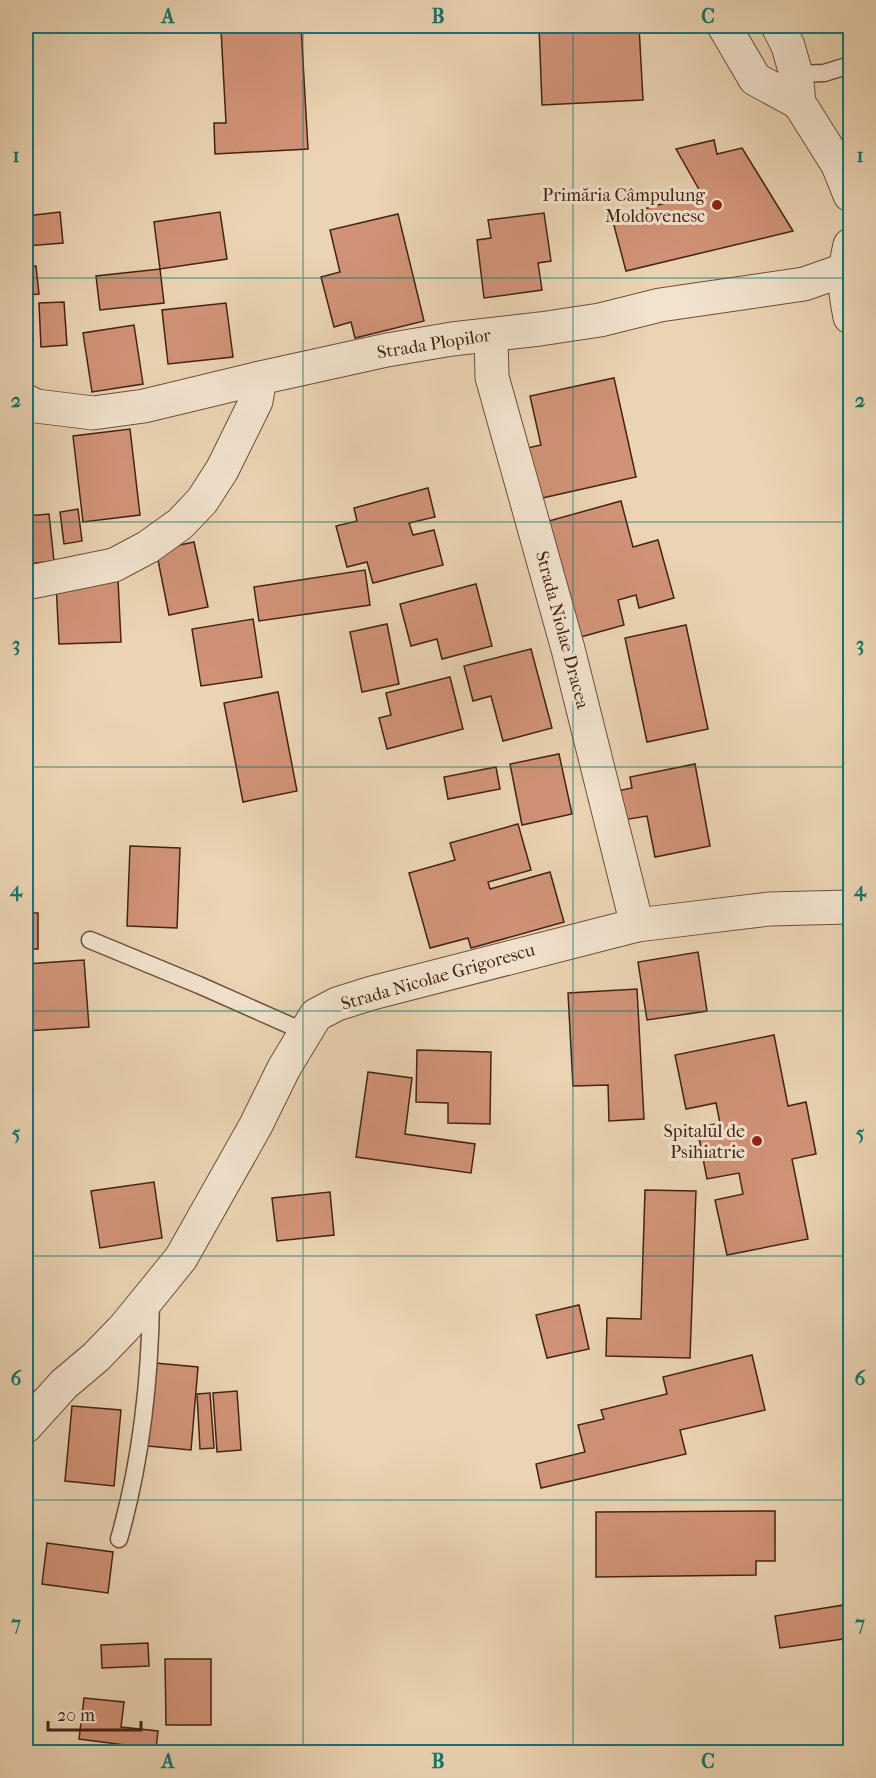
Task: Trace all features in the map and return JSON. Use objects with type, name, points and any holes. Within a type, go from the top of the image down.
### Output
[{"type":"street","points":[[724,26],[755,79],[798,89]]},
{"type":"street","points":[[778,26],[788,46],[798,89],[838,165],[850,195]]},
{"type":"street","points":[[847,257],[844,291],[850,317]]},
{"type":"street","name":"Strada Plopilor","points":[[26,401],[36,406],[58,410],[93,413],[144,406],[398,348],[576,324],[660,305],[804,284],[847,257]]},
{"type":"street","name":"Strada Niolae Dracea","points":[[491,335],[492,377],[568,649],[637,925]]},
{"type":"street","points":[[26,583],[114,566],[148,547],[180,524],[202,501],[222,470],[256,401],[260,378]]},
{"type":"street","name":"Strada Nicolae Grigorescu","points":[[26,1426],[64,1384],[96,1357],[125,1327],[181,1258],[256,1125],[284,1068],[316,1015],[337,1004],[363,996],[509,956],[637,925],[769,909],[850,907]]},
{"type":"lane","points":[[798,89],[825,73],[850,65]]},
{"type":"lane","points":[[90,940],[305,1032]]},
{"type":"lane","points":[[119,1539],[132,1496],[140,1440],[151,1333],[151,1297]]},
{"type":"building","points":[[301,26],[308,149],[215,154],[214,123],[226,123],[221,30]]},
{"type":"building","points":[[539,26],[639,26],[643,100],[542,105]]},
{"type":"building","name":"Primăria Câmpulung Moldovenesc","points":[[714,140],[717,154],[742,148],[793,231],[626,271],[612,218],[701,193],[676,149]]},
{"type":"building","points":[[60,212],[63,243],[26,246],[26,216]]},
{"type":"building","points":[[220,212],[227,259],[160,269],[154,222]]},
{"type":"building","points":[[544,213],[551,261],[538,263],[542,290],[484,298],[477,240],[491,238],[488,220]]},
{"type":"building","points":[[398,214],[424,321],[355,338],[351,322],[334,327],[321,277],[340,272],[330,230]]},
{"type":"building","points":[[36,266],[39,294],[26,295],[26,268]]},
{"type":"building","points":[[160,269],[164,303],[100,310],[96,276]]},
{"type":"building","points":[[64,302],[67,345],[41,347],[39,303]]},
{"type":"building","points":[[226,303],[233,357],[168,364],[162,310]]},
{"type":"building","points":[[134,325],[143,384],[92,392],[83,333]]},
{"type":"building","points":[[614,378],[636,477],[529,501],[518,450],[541,445],[530,396]]},
{"type":"building","points":[[130,429],[140,515],[83,522],[73,436]]},
{"type":"building","points":[[428,488],[435,517],[409,523],[413,535],[434,530],[443,565],[373,583],[367,562],[347,567],[336,526],[357,521],[354,508]]},
{"type":"building","points":[[621,501],[633,547],[658,540],[674,598],[639,608],[636,595],[618,600],[624,625],[570,640],[538,524]]},
{"type":"building","points":[[78,509],[82,541],[64,544],[60,512]]},
{"type":"building","points":[[49,514],[54,561],[26,564],[26,516]]},
{"type":"building","points":[[194,542],[208,607],[169,615],[156,550]]},
{"type":"building","points":[[365,570],[370,605],[259,621],[254,587]]},
{"type":"building","points":[[118,580],[121,642],[59,644],[56,582]]},
{"type":"building","points":[[476,584],[492,646],[442,659],[437,639],[411,646],[400,604]]},
{"type":"building","points":[[253,619],[262,677],[201,686],[192,629]]},
{"type":"building","points":[[387,624],[399,684],[362,692],[350,632]]},
{"type":"building","points":[[686,625],[708,729],[647,742],[625,638]]},
{"type":"building","points":[[531,649],[552,728],[503,741],[491,696],[473,701],[464,666]]},
{"type":"building","points":[[450,677],[463,729],[387,749],[379,718],[391,715],[386,693]]},
{"type":"building","points":[[278,692],[297,791],[243,802],[224,703]]},
{"type":"building","points":[[559,754],[572,814],[522,825],[510,764]]},
{"type":"building","points":[[695,764],[710,846],[655,857],[647,816],[617,821],[612,792],[632,788],[630,777]]},
{"type":"building","points":[[496,767],[500,789],[448,799],[444,777]]},
{"type":"building","points":[[518,824],[531,870],[488,882],[490,889],[550,872],[564,922],[471,948],[468,938],[430,948],[409,873],[455,860],[450,843]]},
{"type":"building","points":[[130,846],[180,848],[177,928],[127,926]]},
{"type":"building","points":[[26,913],[38,913],[38,949],[26,949]]},
{"type":"building","points":[[698,952],[707,1011],[647,1020],[638,962]]},
{"type":"building","points":[[84,960],[89,1027],[26,1031],[26,964]]},
{"type":"building","points":[[637,989],[644,1119],[609,1121],[608,1085],[573,1086],[568,993]]},
{"type":"building","name":"Spitalul de Psihiatrie","points":[[774,1035],[788,1106],[806,1102],[816,1154],[792,1159],[808,1239],[727,1255],[715,1200],[743,1194],[739,1173],[707,1179],[697,1128],[720,1123],[716,1103],[686,1109],[675,1055]]},
{"type":"building","points":[[417,1050],[491,1052],[490,1124],[448,1123],[448,1103],[416,1102]]},
{"type":"building","points":[[368,1072],[412,1078],[405,1134],[475,1144],[471,1173],[356,1157]]},
{"type":"building","points":[[154,1182],[162,1238],[100,1248],[91,1191]]},
{"type":"building","points":[[645,1190],[696,1191],[690,1358],[606,1356],[607,1318],[641,1319]]},
{"type":"building","points":[[330,1192],[334,1235],[277,1241],[272,1198]]},
{"type":"building","points":[[579,1305],[589,1349],[547,1358],[536,1315]]},
{"type":"building","points":[[752,1355],[765,1410],[680,1430],[686,1454],[541,1488],[536,1464],[585,1452],[578,1425],[604,1419],[601,1410],[667,1394],[663,1377]]},
{"type":"building","points":[[155,1363],[198,1367],[191,1450],[148,1446]]},
{"type":"building","points":[[237,1391],[241,1450],[217,1452],[213,1393]]},
{"type":"building","points":[[210,1393],[214,1448],[200,1449],[197,1394]]},
{"type":"building","points":[[72,1406],[121,1410],[114,1486],[65,1481]]},
{"type":"building","points":[[775,1511],[775,1561],[756,1561],[756,1575],[596,1577],[596,1512]]},
{"type":"building","points":[[47,1543],[113,1552],[108,1593],[42,1584]]},
{"type":"building","points":[[850,1604],[850,1638],[780,1648],[775,1616]]},
{"type":"building","points":[[148,1643],[149,1666],[102,1668],[101,1645]]},
{"type":"building","points":[[850,1650],[850,1691],[843,1690],[843,1651]]},
{"type":"building","points":[[165,1659],[211,1659],[211,1725],[166,1725]]},
{"type":"building","points":[[84,1698],[124,1702],[121,1727],[158,1731],[156,1749],[79,1739]]},
{"type":"place","name":"Primăria Câmpulung Moldovenesc","points":[[717,205]]},
{"type":"place","name":"Spitalul de Psihiatrie","points":[[757,1141]]}]
